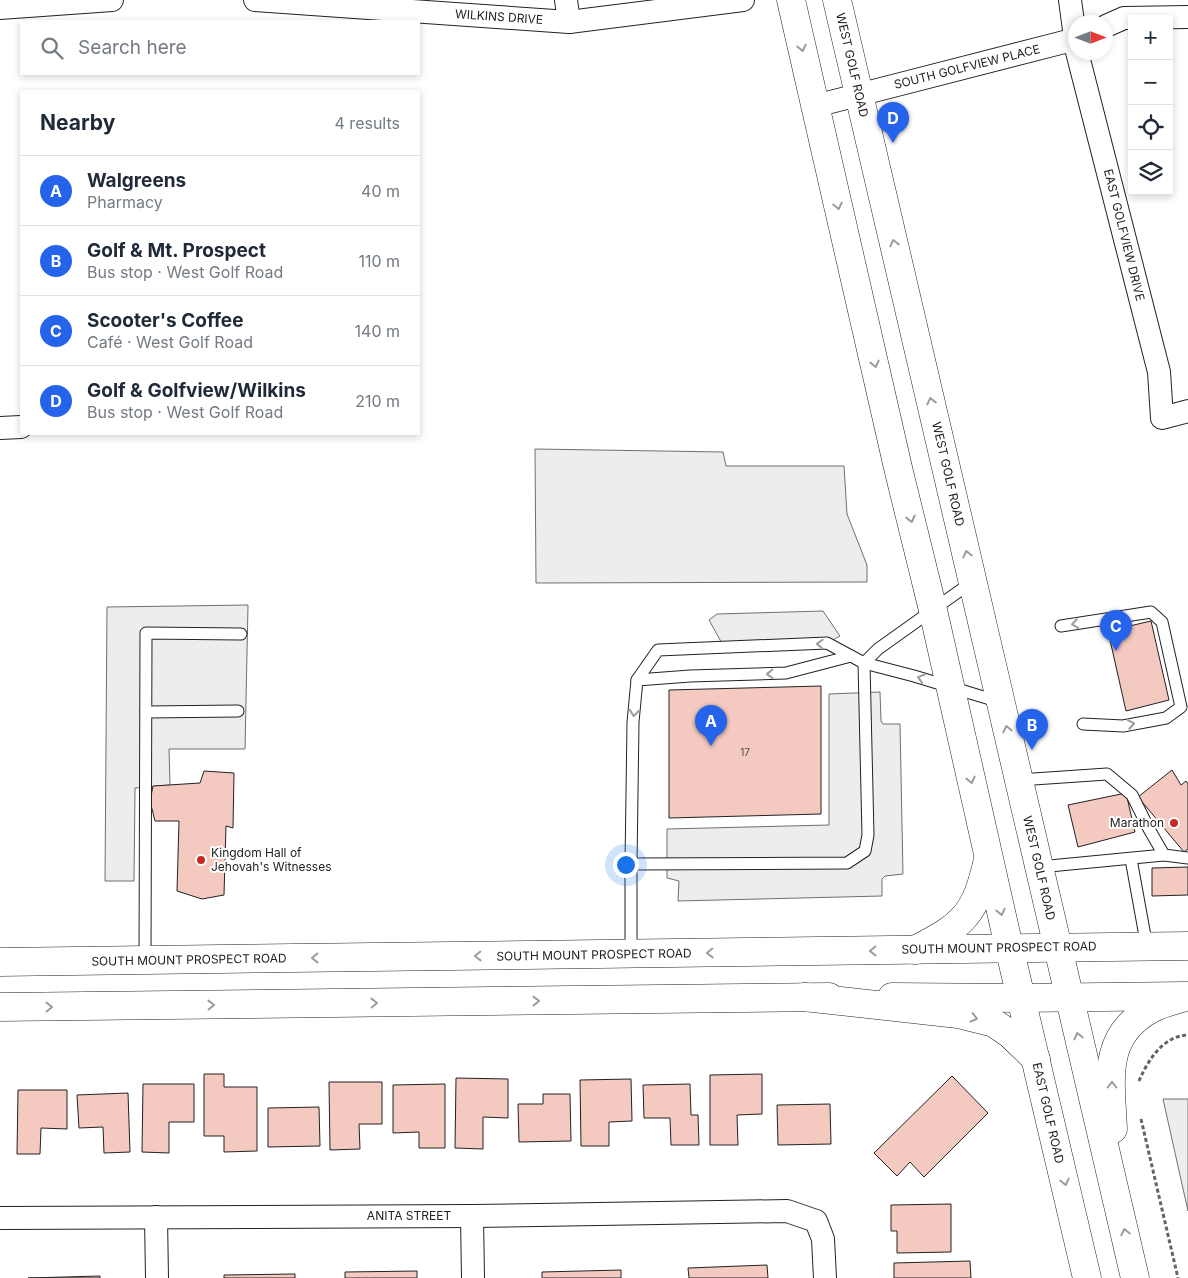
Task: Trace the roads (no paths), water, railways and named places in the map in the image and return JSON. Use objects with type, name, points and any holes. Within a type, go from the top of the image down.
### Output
[{"type":"main road","points":[[792,0],[1009,948]]},
{"type":"main road","name":"WEST GOLF ROAD","points":[[837,0],[1058,948]]},
{"type":"main road","points":[[915,950],[946,933],[960,922],[971,909],[982,886],[988,856]]},
{"type":"main road","name":"SOUTH MOUNT PROSPECT ROAD","points":[[0,962],[1188,946]]},
{"type":"main road","name":"EAST GOLF ROAD","points":[[1009,948],[1087,1278]]},
{"type":"main road","points":[[1058,948],[1135,1278]]},
{"type":"main road","points":[[0,1007],[804,997],[1021,998],[1188,996]]},
{"type":"main road","points":[[1114,1186],[1112,1053],[1120,1036],[1132,1022],[1152,1008],[1188,996]]},
{"type":"main road","points":[[804,997],[958,1014],[994,1023],[1010,1034],[1036,1059]]},
{"type":"street","points":[[0,8],[112,0]]},
{"type":"street","name":"WILKINS DRIVE","points":[[255,0],[569,22],[743,0]]},
{"type":"street","points":[[566,0],[569,22]]},
{"type":"street","name":"EAST GOLFVIEW DRIVE","points":[[1070,0],[1072,15]]},
{"type":"street","points":[[1113,23],[1124,18],[1188,17]]},
{"type":"street","name":"SOUTH GOLFVIEW PLACE","points":[[815,106],[1068,46]]},
{"type":"street","name":"EAST GOLFVIEW DRIVE","points":[[1080,60],[1160,372],[1162,418],[1188,411]]},
{"type":"street","points":[[0,428],[20,427]]},
{"type":"street","name":"ANITA STREET","points":[[0,1218],[472,1216],[787,1211],[816,1222],[823,1239],[825,1278]]},
{"type":"street","points":[[472,1216],[473,1278]]},
{"type":"street","points":[[156,1218],[157,1278]]},
{"type":"lane","points":[[631,864],[848,863],[865,851],[868,835],[864,663],[878,649],[973,582]]},
{"type":"lane","points":[[1061,626],[1151,612],[1162,622],[1181,707],[1166,718],[1123,726],[1083,724]]},
{"type":"lane","points":[[145,960],[146,634],[241,634]]},
{"type":"lane","points":[[631,955],[633,722],[637,680],[658,650],[827,643],[864,663],[1001,703]]},
{"type":"lane","points":[[637,680],[690,676],[786,673],[851,656]]},
{"type":"lane","points":[[146,712],[238,711]]},
{"type":"lane","points":[[1019,780],[1107,774],[1132,795],[1164,856]]},
{"type":"lane","points":[[1039,867],[1164,856],[1188,858]]},
{"type":"lane","points":[[1131,859],[1147,946]]},
{"type":"place","name":"Golf & Golfview/Wilkins","points":[[893,143]]},
{"type":"place","name":"Scooter's Coffee","points":[[1116,651]]},
{"type":"place","name":"Walgreens","points":[[711,746]]},
{"type":"place","name":"Golf & Mt. Prospect","points":[[1032,750]]},
{"type":"place","name":"Marathon","points":[[1174,823]]},
{"type":"place","name":"Kingdom Hall of Jehovah's Witnesses","points":[[201,860]]}]
